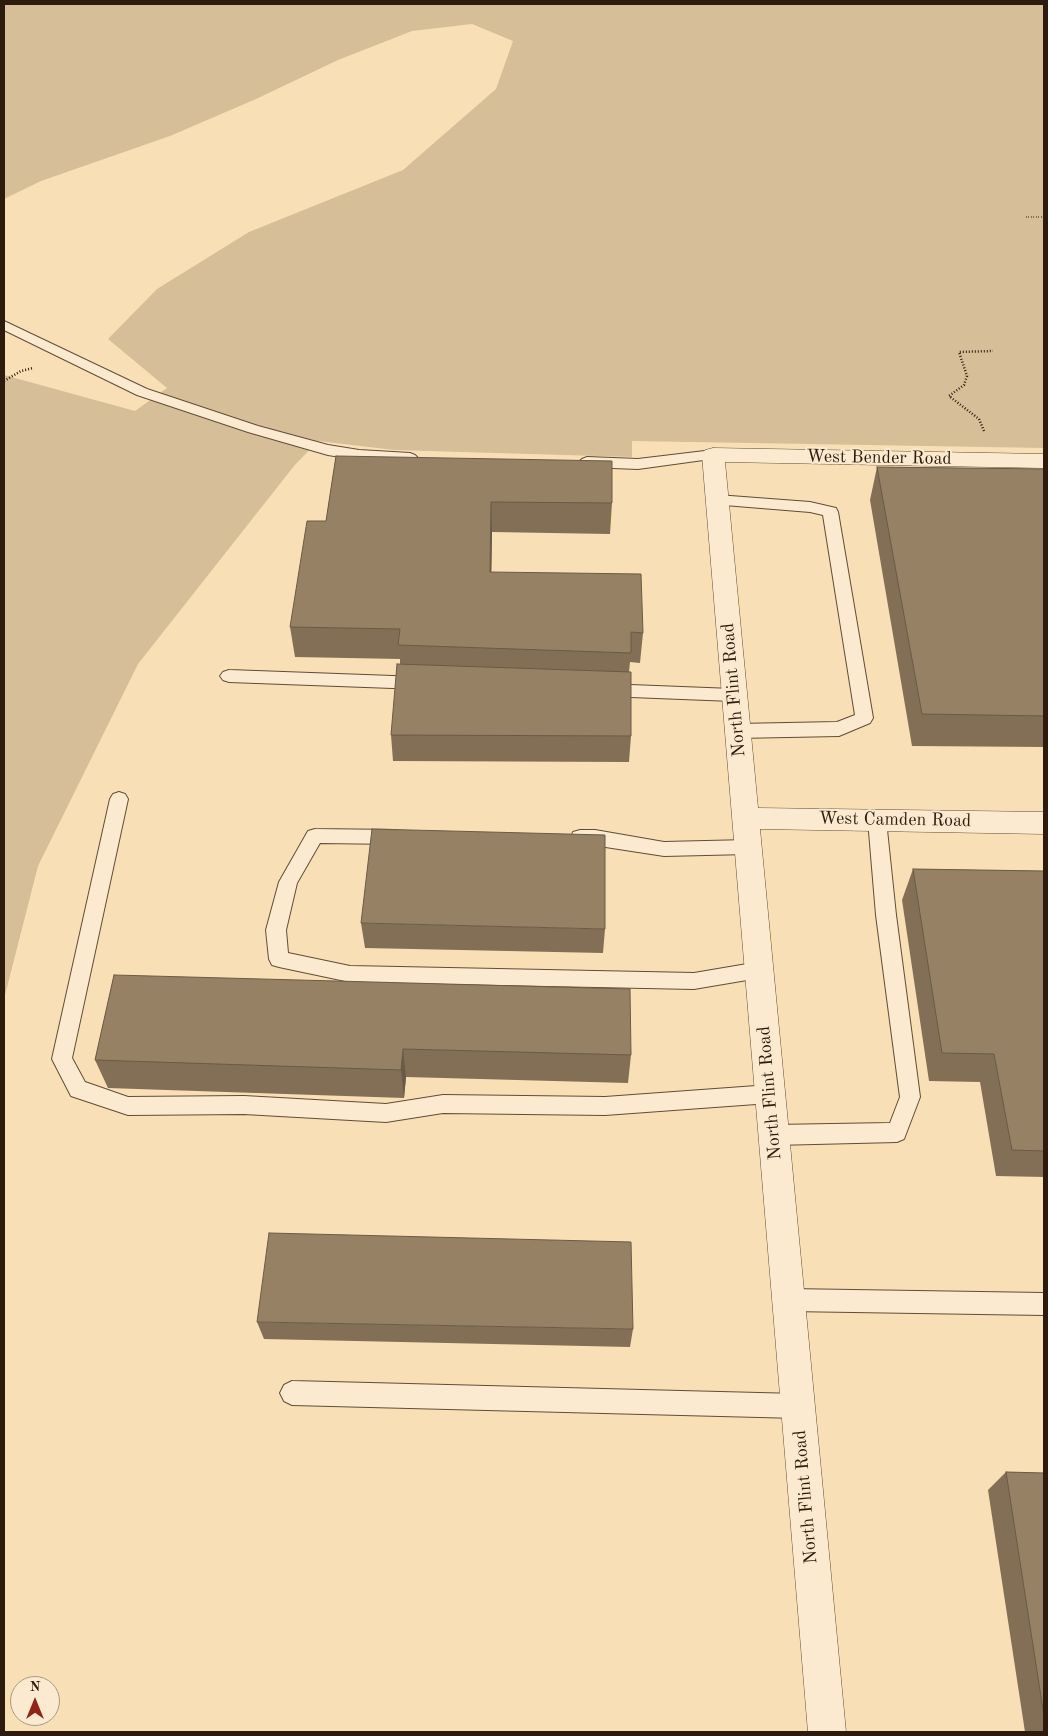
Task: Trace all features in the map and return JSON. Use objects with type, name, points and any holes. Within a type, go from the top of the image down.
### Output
[{"type":"street","name":"West Bender Road","points":[[713,455],[1044,461]]},
{"type":"street","name":"North Flint Road","points":[[713,455],[827,1732]]},
{"type":"street","name":"West Camden Road","points":[[747,832],[877,820],[1044,823]]},
{"type":"lane","points":[[4,325],[142,392],[254,429],[328,450],[359,455],[421,459]]},
{"type":"lane","points":[[569,462],[638,464],[713,455]]},
{"type":"lane","points":[[717,500],[810,507],[830,512],[864,718],[838,729],[737,731]]},
{"type":"lane","points":[[230,676],[437,684]]},
{"type":"lane","points":[[585,690],[734,695]]},
{"type":"lane","points":[[119,799],[62,1059],[78,1089],[128,1106],[244,1105],[386,1113],[443,1104],[605,1106],[770,1094]]},
{"type":"lane","points":[[774,1135],[897,1132],[910,1097],[886,915],[877,820]]},
{"type":"lane","points":[[565,837],[595,837],[664,849],[747,832]]},
{"type":"lane","points":[[415,837],[315,836],[288,882],[276,930],[279,959],[350,974],[694,981],[759,970]]},
{"type":"lane","points":[[789,1300],[1044,1304]]},
{"type":"lane","points":[[292,1393],[798,1406]]},
{"type":"path","points":[[1026,217],[1044,217]]},
{"type":"path","points":[[984,433],[979,419],[949,396],[964,385],[967,376],[959,352],[992,351]]},
{"type":"shaded area","points":[[4,4],[1044,4],[1044,448],[632,441],[632,457],[394,450],[318,441],[294,466],[138,664],[38,866],[4,999],[4,375],[135,411],[167,388],[108,339],[157,289],[249,232],[403,170],[496,89],[513,41],[472,24],[412,31],[338,60],[256,99],[170,136],[41,181],[4,199]]},
{"type":"building","points":[[336,456],[612,461],[612,503],[491,502],[490,572],[641,574],[643,633],[631,632],[631,653],[398,645],[400,629],[290,627],[307,521],[326,521]]},
{"type":"building","points":[[877,467],[1044,469],[1044,716],[922,714]]},
{"type":"building","points":[[397,664],[631,672],[631,736],[391,735]]},
{"type":"building","points":[[372,829],[605,835],[605,929],[361,923]]},
{"type":"building","points":[[913,869],[1044,871],[1044,1151],[1012,1150],[994,1054],[942,1053]]},
{"type":"building","points":[[114,975],[630,989],[631,1055],[403,1049],[401,1070],[95,1060]]},
{"type":"building","points":[[269,1233],[631,1242],[633,1329],[257,1322]]},
{"type":"building","points":[[1006,1472],[1044,1473],[1044,1716]]}]
